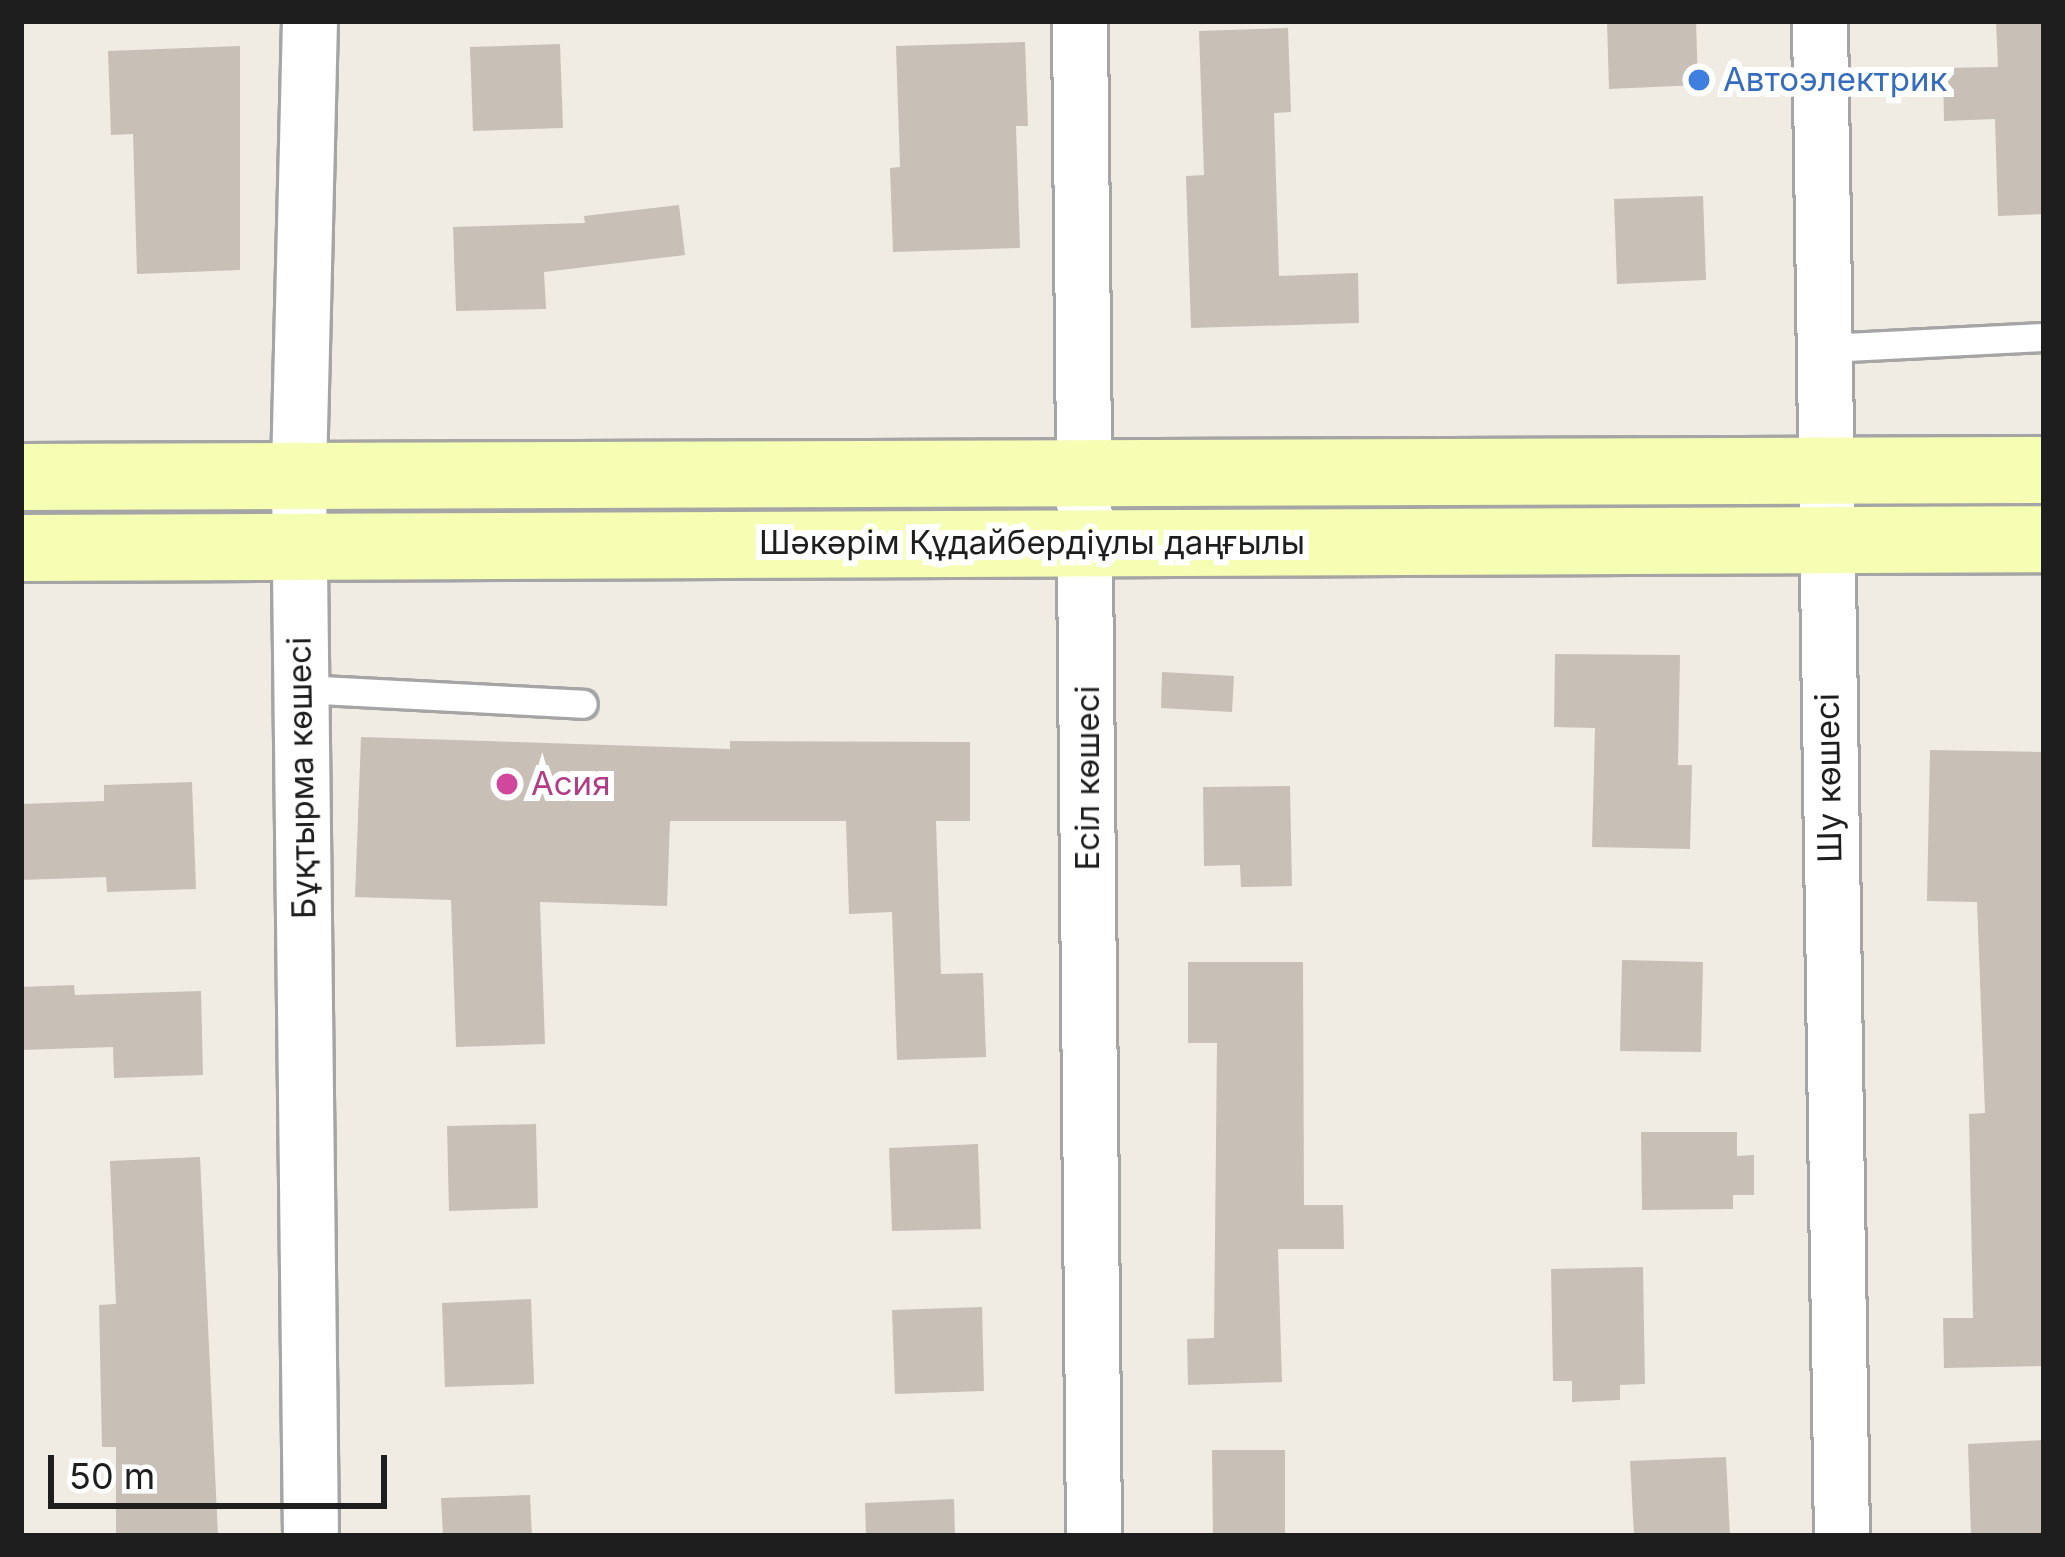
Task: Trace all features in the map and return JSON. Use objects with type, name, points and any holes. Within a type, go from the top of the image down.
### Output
[{"type":"main road","name":"Шәкәрім Құдайбердіұлы даңғылы","points":[[21,477],[2044,470]]},
{"type":"main road","name":"Шәкәрім Құдайбердіұлы даңғылы","points":[[21,548],[2044,539]]},
{"type":"street","name":"Бұқтырма көшесі","points":[[310,21],[299,478],[311,1536]]},
{"type":"street","name":"Есіл көшесі","points":[[1080,21],[1088,474],[1094,1536]]},
{"type":"street","name":"Шу көшесі","points":[[1820,21],[1842,1536]]},
{"type":"lane","points":[[1826,348],[2044,338]]},
{"type":"lane","points":[[301,689],[583,704]]},
{"type":"building","points":[[1607,21],[1696,21],[1698,85],[1609,89]]},
{"type":"building","points":[[1996,21],[2044,21],[2044,214],[1998,216],[1995,119],[1944,121],[1943,68],[1998,67]]},
{"type":"building","points":[[1288,28],[1291,112],[1274,113],[1279,276],[1358,273],[1359,323],[1191,328],[1186,176],[1204,175],[1199,31]]},
{"type":"building","points":[[1025,42],[1028,126],[1016,126],[1020,248],[893,252],[890,168],[900,167],[896,46]]},
{"type":"building","points":[[560,44],[563,128],[473,131],[470,47]]},
{"type":"building","points":[[240,46],[240,270],[137,274],[133,134],[111,135],[108,51]]},
{"type":"building","points":[[1703,196],[1706,280],[1617,284],[1614,199]]},
{"type":"building","points":[[679,205],[685,255],[544,272],[546,309],[456,311],[453,227],[585,223],[584,216]]},
{"type":"building","points":[[1555,654],[1680,655],[1678,765],[1692,765],[1690,849],[1592,847],[1595,728],[1554,727]]},
{"type":"building","points":[[1162,672],[1234,676],[1232,712],[1161,708]]},
{"type":"building","points":[[361,737],[730,749],[730,741],[970,742],[970,821],[936,821],[941,974],[983,973],[986,1057],[897,1060],[892,912],[849,914],[846,821],[670,821],[667,906],[540,902],[545,1044],[456,1047],[451,900],[355,897]]},
{"type":"building","points":[[1930,750],[2042,752],[2044,1366],[1944,1368],[1943,1318],[1973,1318],[1969,1114],[1985,1113],[1977,902],[1927,901]]},
{"type":"building","points":[[192,782],[196,889],[107,892],[106,877],[21,880],[21,804],[104,801],[104,785]]},
{"type":"building","points":[[1290,786],[1292,886],[1241,887],[1240,865],[1204,866],[1203,787]]},
{"type":"building","points":[[1622,960],[1703,962],[1701,1052],[1620,1051]]},
{"type":"building","points":[[1188,962],[1303,962],[1304,1205],[1343,1205],[1344,1249],[1278,1249],[1282,1382],[1188,1385],[1187,1339],[1214,1338],[1217,1043],[1188,1043]]},
{"type":"building","points":[[74,985],[75,995],[201,991],[203,1075],[114,1078],[113,1047],[21,1050],[21,987]]},
{"type":"building","points":[[536,1124],[538,1208],[449,1211],[447,1126]]},
{"type":"building","points":[[1641,1132],[1737,1132],[1737,1156],[1754,1155],[1754,1195],[1733,1195],[1733,1209],[1642,1210]]},
{"type":"building","points":[[978,1144],[981,1229],[892,1231],[889,1148]]},
{"type":"building","points":[[200,1157],[218,1536],[116,1536],[116,1447],[102,1447],[99,1305],[116,1304],[110,1161]]},
{"type":"building","points":[[1643,1267],[1645,1384],[1620,1385],[1620,1400],[1572,1402],[1572,1381],[1553,1381],[1551,1269]]},
{"type":"building","points":[[531,1299],[534,1384],[445,1387],[442,1303]]},
{"type":"building","points":[[982,1307],[984,1391],[895,1394],[892,1310]]},
{"type":"building","points":[[2044,1440],[2044,1536],[1971,1536],[1968,1444]]},
{"type":"building","points":[[1212,1450],[1285,1450],[1285,1536],[1213,1536]]},
{"type":"building","points":[[1726,1457],[1730,1536],[1634,1536],[1630,1461]]},
{"type":"building","points":[[530,1495],[532,1536],[443,1536],[441,1498]]},
{"type":"building","points":[[954,1499],[955,1536],[866,1536],[865,1503]]},
{"type":"place","name":"Автоэлектрик","points":[[1699,80]]},
{"type":"place","name":"Асия","points":[[507,784]]}]
